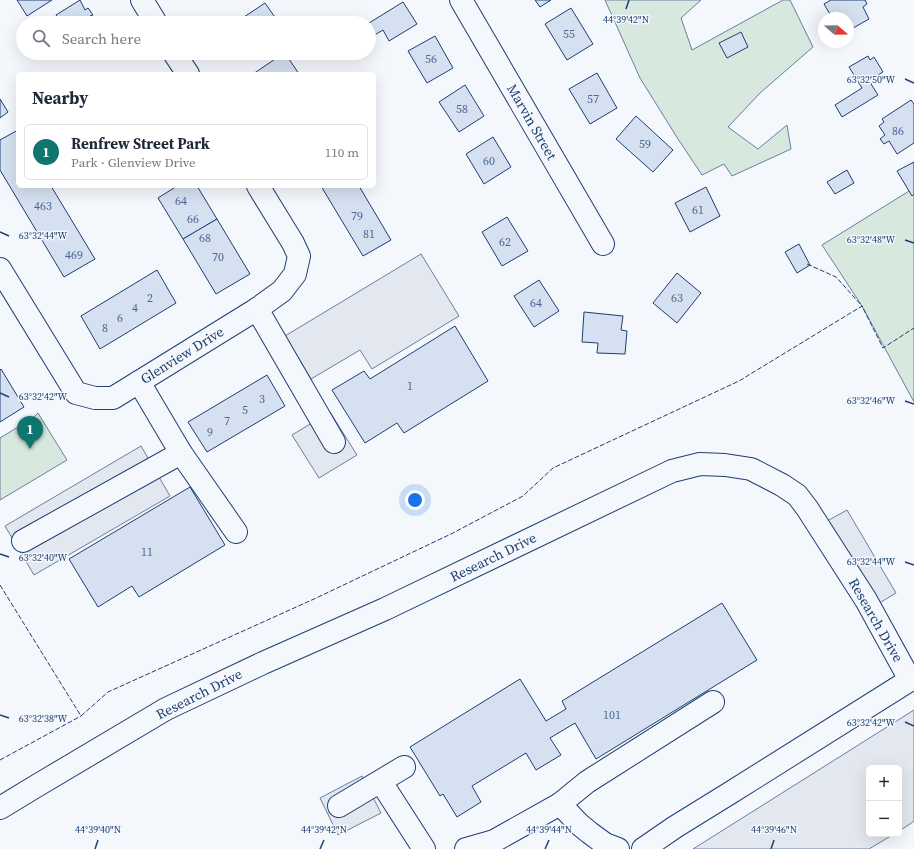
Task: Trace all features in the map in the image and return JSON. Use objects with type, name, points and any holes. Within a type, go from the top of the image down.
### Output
[{"type":"street","points":[[142,0],[152,16]]},
{"type":"street","name":"Marvin Street","points":[[461,0],[603,244]]},
{"type":"street","points":[[179,60],[187,72]]},
{"type":"street","name":"Glenview Drive","points":[[0,269],[76,393],[95,398],[112,398],[257,309],[282,291],[295,274],[299,256],[293,243],[259,188]]},
{"type":"street","points":[[257,309],[334,442]]},
{"type":"street","points":[[139,382],[181,453],[236,532]]},
{"type":"street","points":[[23,541],[181,453]]},
{"type":"street","name":"Research Drive","points":[[0,808],[173,706],[263,663],[385,609],[672,471],[700,464],[725,465],[751,469],[782,485],[797,495],[807,508],[866,600],[912,679]]},
{"type":"street","points":[[643,849],[675,827],[912,679]]},
{"type":"street","points":[[466,849],[495,845],[560,804],[587,782],[713,702]]},
{"type":"street","points":[[339,806],[404,767]]},
{"type":"street","points":[[381,782],[424,849]]},
{"type":"street","points":[[560,804],[579,824],[600,841],[618,849]]},
{"type":"shaded area","points":[[605,0],[701,0],[681,18],[692,50],[783,0],[790,0],[813,47],[760,93],[728,127],[758,149],[787,125],[791,149],[732,176],[724,164],[702,175],[640,78]]},
{"type":"shaded area","points":[[914,188],[914,402],[862,306],[822,245]]},
{"type":"shaded area","points":[[421,254],[459,316],[372,369],[360,350],[311,379],[285,336]]},
{"type":"shaded area","points":[[330,412],[357,455],[319,478],[292,435]]},
{"type":"shaded area","points":[[38,413],[67,460],[0,500],[0,438],[33,418]]},
{"type":"shaded area","points":[[141,446],[170,496],[34,575],[5,526]]},
{"type":"shaded area","points":[[847,510],[896,593],[871,608],[818,526]]},
{"type":"shaded area","points":[[914,710],[914,821],[902,829],[902,765],[866,765],[866,837],[889,837],[869,849],[693,849]]},
{"type":"shaded area","points":[[362,776],[381,813],[338,835],[320,798]]},
{"type":"building","points":[[17,0],[52,0],[27,16]]},
{"type":"building","points":[[80,0],[85,10],[88,8],[93,15],[57,16],[56,15]]},
{"type":"building","points":[[535,0],[551,0],[540,7]]},
{"type":"building","points":[[831,0],[865,0],[867,4],[863,7],[869,19],[854,28],[854,12],[829,12],[824,4]]},
{"type":"building","points":[[403,2],[417,24],[389,41],[383,30],[376,34],[376,19]]},
{"type":"building","points":[[265,3],[274,16],[246,16]]},
{"type":"building","points":[[571,8],[593,44],[567,60],[545,24]]},
{"type":"building","points":[[741,32],[748,47],[727,58],[719,43]]},
{"type":"building","points":[[435,36],[453,68],[427,83],[408,51]]},
{"type":"building","points":[[868,56],[870,60],[874,57],[883,72],[878,75],[880,78],[871,84],[878,95],[842,117],[835,105],[862,88],[849,67]]},
{"type":"building","points":[[274,60],[290,60],[298,72],[256,72]]},
{"type":"building","points":[[597,73],[617,108],[590,124],[569,89]]},
{"type":"building","points":[[465,85],[484,116],[459,132],[439,102]]},
{"type":"building","points":[[0,99],[8,112],[0,118]]},
{"type":"building","points":[[911,100],[914,104],[914,143],[897,154],[889,141],[884,144],[880,139],[885,135],[879,126],[884,122],[882,119]]},
{"type":"building","points":[[636,116],[673,150],[653,172],[616,139]]},
{"type":"building","points":[[16,131],[16,188],[52,188],[95,259],[64,277],[0,170],[0,140]]},
{"type":"building","points":[[493,137],[511,167],[484,184],[466,154]]},
{"type":"building","points":[[914,162],[914,194],[912,196],[897,171]]},
{"type":"building","points":[[847,170],[854,183],[835,194],[827,182]]},
{"type":"building","points":[[706,187],[720,216],[690,232],[675,203]]},
{"type":"building","points":[[174,188],[198,188],[217,219],[183,239],[158,198]]},
{"type":"building","points":[[322,188],[360,188],[391,240],[363,256]]},
{"type":"building","points":[[507,217],[528,251],[502,266],[482,232]]},
{"type":"building","points":[[217,219],[250,274],[216,294],[183,239]]},
{"type":"building","points":[[799,244],[810,265],[797,273],[785,252]]},
{"type":"building","points":[[157,270],[176,303],[100,349],[81,316]]},
{"type":"building","points":[[677,273],[701,293],[677,323],[653,303]]},
{"type":"building","points":[[539,280],[559,311],[534,327],[514,296]]},
{"type":"building","points":[[584,312],[623,316],[621,330],[627,331],[625,354],[597,353],[598,343],[582,342]]},
{"type":"building","points":[[455,326],[488,381],[404,433],[397,423],[365,443],[332,390],[364,371],[370,379]]},
{"type":"building","points":[[1,369],[24,407],[0,422],[0,370]]},
{"type":"building","points":[[267,375],[285,406],[207,452],[188,422]]},
{"type":"building","points":[[190,487],[225,545],[139,597],[132,586],[98,607],[69,559]]},
{"type":"building","points":[[722,603],[757,660],[596,759],[575,723],[550,738],[561,755],[536,770],[526,753],[472,786],[481,802],[457,817],[443,794],[440,796],[410,747],[520,679],[546,721],[566,709],[562,701]]},
{"type":"fence","points":[[807,264],[836,277],[862,306]]},
{"type":"fence","points":[[0,585],[81,716],[108,692],[314,599],[451,534],[523,496],[553,468],[739,381],[862,306],[883,348],[914,328]]},
{"type":"fence","points":[[0,760],[81,716]]},
{"type":"place","name":"Renfrew Street Park","points":[[30,449]]}]
